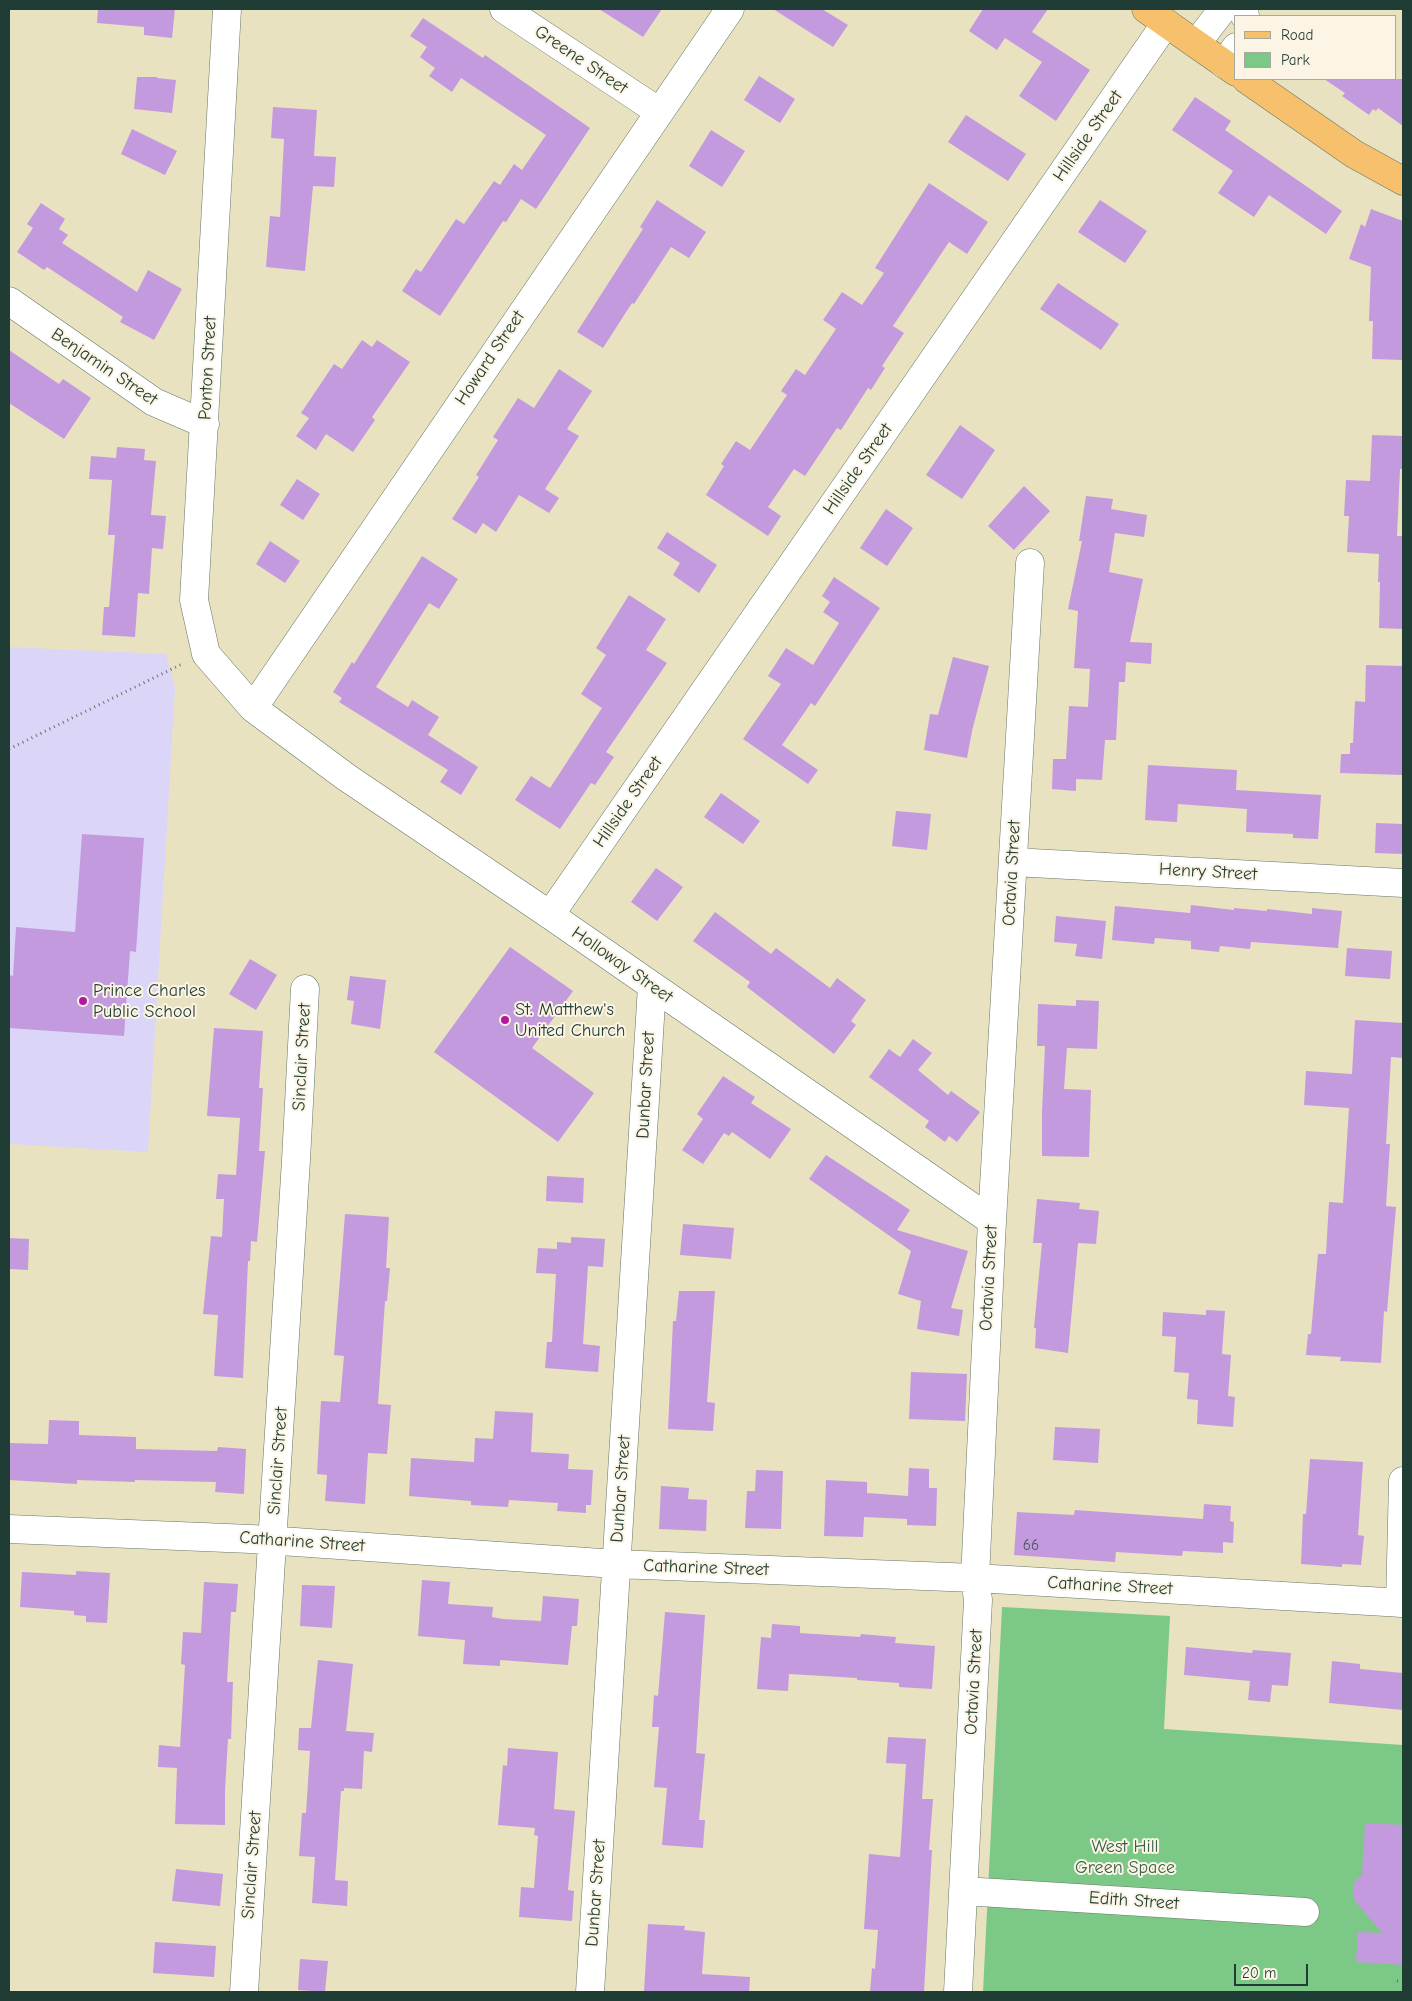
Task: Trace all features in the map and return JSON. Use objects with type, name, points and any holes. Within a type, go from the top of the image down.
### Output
[{"type":"main road","points":[[1156,16],[1196,44],[1234,64]]},
{"type":"main road","points":[[1255,80],[1354,154],[1403,181]]},
{"type":"street","name":"Ponton Street","points":[[227,9],[194,600],[206,654],[253,708]]},
{"type":"street","name":"Greene Street","points":[[504,9],[658,111]]},
{"type":"street","name":"Howard Street","points":[[253,708],[658,111],[730,9]]},
{"type":"street","points":[[1196,44],[1223,9]]},
{"type":"street","name":"Hillside Street","points":[[550,915],[1156,16]]},
{"type":"street","name":"Benjamin Street","points":[[9,301],[154,402],[204,424]]},
{"type":"street","name":"Octavia Street","points":[[958,1992],[978,1600],[975,1578],[992,1221],[1030,563]]},
{"type":"street","name":"Holloway Street","points":[[253,708],[346,777],[550,915],[992,1221]]},
{"type":"street","name":"Henry Street","points":[[1013,862],[1403,884]]},
{"type":"street","name":"Dunbar Street","points":[[590,1992],[652,986]]},
{"type":"street","name":"Sinclair Street","points":[[244,1992],[273,1540],[305,989]]},
{"type":"street","points":[[1402,1603],[1403,1482]]},
{"type":"street","name":"Catharine Street","points":[[9,1528],[273,1540],[616,1564],[975,1578],[1402,1603]]},
{"type":"street","name":"Edith Street","points":[[963,1890],[1305,1912]]},
{"type":"path","points":[[9,749],[206,654]]},
{"type":"path","points":[[1397,1981],[1403,1981]]},
{"type":"shaded area","name":"Prince Charles Public School","points":[[9,647],[166,654],[175,687],[148,1152],[9,1144]]},
{"type":"green space","name":"West Hill Green Space","points":[[1002,1607],[1170,1616],[1164,1729],[1403,1745],[1403,1992],[983,1992]]},
{"type":"building","points":[[98,9],[175,9],[172,38],[144,35],[144,27],[97,23]]},
{"type":"building","points":[[599,9],[662,9],[643,37]]},
{"type":"building","points":[[773,9],[822,9],[848,25],[833,47]]},
{"type":"building","points":[[983,9],[1048,9],[1032,32],[1090,70],[1056,121],[1019,96],[1042,62],[1005,38],[997,50],[969,31]]},
{"type":"building","points":[[423,18],[483,58],[485,55],[590,128],[536,209],[521,199],[506,222],[503,221],[440,316],[402,291],[416,269],[421,272],[456,219],[464,224],[494,181],[500,185],[514,164],[522,170],[546,135],[461,78],[452,92],[429,76],[435,68],[420,57],[427,47],[410,36]]},
{"type":"building","points":[[759,76],[795,99],[780,123],[744,100]]},
{"type":"building","points":[[137,77],[157,77],[176,80],[172,113],[134,109]]},
{"type":"building","points":[[1403,79],[1403,126],[1378,108],[1376,111],[1373,109],[1369,115],[1342,96],[1345,93],[1326,80]]},
{"type":"building","points":[[1195,97],[1231,121],[1225,130],[1342,211],[1326,234],[1269,195],[1254,217],[1218,193],[1233,171],[1172,130]]},
{"type":"building","points":[[273,107],[317,110],[314,156],[336,157],[334,187],[313,186],[305,271],[266,267],[270,216],[280,217],[284,139],[271,138]]},
{"type":"building","points":[[966,115],[1026,154],[1008,181],[948,142]]},
{"type":"building","points":[[132,129],[177,151],[165,175],[121,154]]},
{"type":"building","points":[[711,130],[745,151],[722,187],[689,166]]},
{"type":"building","points":[[929,183],[988,222],[967,254],[949,242],[893,326],[904,333],[882,366],[885,368],[871,390],[868,388],[841,430],[837,428],[805,476],[794,469],[768,507],[781,516],[768,536],[706,495],[724,466],[721,464],[736,441],[750,450],[787,395],[781,391],[796,369],[805,375],[836,329],[823,320],[842,292],[862,305],[884,273],[875,268]]},
{"type":"building","points":[[657,200],[706,232],[689,258],[671,247],[603,348],[577,332],[643,229],[640,227]]},
{"type":"building","points":[[1100,200],[1147,231],[1125,263],[1078,232]]},
{"type":"building","points":[[41,203],[65,219],[59,229],[68,235],[62,243],[137,292],[148,270],[182,289],[154,340],[120,322],[123,317],[47,267],[44,270],[17,252],[33,228],[27,224]]},
{"type":"building","points":[[1371,209],[1403,221],[1403,360],[1372,359],[1373,321],[1369,321],[1371,267],[1349,259],[1361,224],[1365,227]]},
{"type":"building","points":[[1058,283],[1119,324],[1101,350],[1040,309]]},
{"type":"building","points":[[362,340],[372,347],[377,340],[410,362],[372,417],[375,420],[353,452],[326,434],[316,450],[296,436],[309,418],[301,413],[334,364],[342,369]]},
{"type":"building","points":[[9,350],[59,384],[63,379],[91,398],[64,439],[9,403]]},
{"type":"building","points":[[559,369],[592,391],[567,429],[579,436],[545,489],[559,498],[549,513],[519,495],[496,532],[483,523],[476,534],[452,519],[479,477],[476,475],[498,440],[493,437],[518,398],[534,408]]},
{"type":"building","points":[[960,425],[995,450],[962,499],[926,475]]},
{"type":"building","points":[[1372,435],[1403,436],[1403,469],[1400,469],[1397,536],[1403,536],[1403,629],[1379,628],[1379,554],[1347,552],[1349,516],[1344,516],[1346,480],[1370,481]]},
{"type":"building","points":[[117,447],[145,449],[144,460],[156,461],[151,515],[166,516],[163,549],[152,548],[149,594],[138,593],[135,637],[102,635],[104,607],[109,607],[115,535],[108,535],[112,480],[89,479],[91,456],[116,458]]},
{"type":"building","points":[[297,479],[320,494],[303,520],[280,505]]},
{"type":"building","points":[[1024,486],[1050,511],[1014,550],[988,526]]},
{"type":"building","points":[[1086,496],[1113,499],[1111,509],[1147,515],[1144,537],[1115,533],[1109,572],[1143,579],[1130,642],[1152,643],[1151,664],[1126,662],[1125,682],[1119,682],[1116,740],[1105,740],[1102,780],[1076,779],[1076,791],[1052,789],[1053,759],[1066,759],[1069,706],[1088,707],[1090,669],[1074,668],[1078,611],[1068,609],[1082,541],[1079,541]]},
{"type":"building","points":[[886,509],[913,528],[887,566],[860,548]]},
{"type":"building","points":[[667,532],[717,565],[699,593],[673,575],[680,563],[657,548]]},
{"type":"building","points":[[270,541],[300,561],[285,583],[256,564]]},
{"type":"building","points":[[422,556],[458,579],[439,609],[429,603],[376,687],[408,707],[412,700],[439,717],[428,735],[478,767],[461,795],[440,782],[448,770],[339,702],[342,698],[333,692],[352,662],[354,664]]},
{"type":"building","points":[[834,577],[880,608],[815,706],[811,703],[782,745],[818,770],[808,784],[743,739],[781,684],[768,676],[786,648],[813,665],[839,623],[823,612],[830,602],[822,596]]},
{"type":"building","points":[[629,595],[666,619],[646,650],[667,663],[606,752],[614,757],[595,785],[591,783],[560,829],[515,800],[531,776],[550,788],[602,708],[581,694],[606,655],[596,648]]},
{"type":"building","points":[[953,657],[989,666],[967,758],[924,750],[930,714],[938,715]]},
{"type":"building","points":[[1366,665],[1403,666],[1403,775],[1340,773],[1341,754],[1350,754],[1350,743],[1353,743],[1355,701],[1365,702]]},
{"type":"building","points":[[1148,765],[1237,770],[1236,790],[1321,795],[1318,839],[1293,838],[1293,834],[1246,832],[1247,809],[1178,804],[1177,822],[1145,820]]},
{"type":"building","points":[[721,793],[760,821],[743,844],[704,817]]},
{"type":"building","points":[[896,811],[931,814],[927,850],[892,846]]},
{"type":"building","points":[[1376,823],[1403,824],[1403,854],[1375,853]]},
{"type":"building","points":[[82,834],[144,838],[136,952],[130,951],[124,1036],[9,1028],[9,975],[13,976],[16,927],[75,932]]},
{"type":"building","points":[[656,868],[683,887],[657,921],[631,902]]},
{"type":"building","points":[[1191,905],[1234,910],[1234,908],[1267,911],[1267,909],[1312,914],[1312,908],[1342,911],[1338,948],[1251,942],[1250,949],[1220,946],[1219,952],[1191,949],[1191,941],[1155,938],[1154,944],[1112,940],[1115,906],[1190,913]]},
{"type":"building","points":[[715,912],[771,954],[776,948],[830,988],[837,978],[866,1000],[851,1021],[856,1025],[834,1054],[747,987],[750,982],[693,941]]},
{"type":"building","points":[[1056,916],[1106,921],[1102,959],[1075,956],[1077,944],[1054,942]]},
{"type":"building","name":"St. Matthew's United Church","points":[[510,947],[573,991],[532,1048],[594,1093],[558,1142],[434,1052]]},
{"type":"building","points":[[1347,948],[1392,951],[1390,979],[1345,976]]},
{"type":"building","points":[[250,959],[277,975],[256,1010],[229,994]]},
{"type":"building","points":[[350,976],[386,980],[380,1029],[351,1024],[354,1001],[347,1000]]},
{"type":"building","points":[[1076,1000],[1099,1001],[1097,1049],[1067,1048],[1064,1089],[1091,1090],[1089,1157],[1042,1156],[1045,1046],[1037,1046],[1038,1004],[1076,1006]]},
{"type":"building","points":[[1355,1020],[1403,1023],[1403,1058],[1391,1057],[1386,1144],[1390,1144],[1386,1206],[1396,1207],[1387,1312],[1384,1311],[1381,1363],[1340,1361],[1341,1357],[1306,1355],[1308,1334],[1311,1334],[1318,1254],[1326,1254],[1329,1202],[1343,1203],[1349,1108],[1304,1105],[1306,1071],[1352,1074]]},
{"type":"building","points":[[214,1028],[263,1031],[259,1088],[263,1088],[259,1151],[265,1151],[257,1242],[251,1241],[250,1261],[248,1261],[243,1378],[214,1376],[218,1315],[203,1314],[211,1236],[222,1237],[224,1199],[216,1199],[218,1174],[236,1175],[240,1118],[207,1116]]},
{"type":"building","points":[[913,1039],[932,1053],[918,1070],[948,1095],[951,1091],[980,1112],[957,1142],[949,1136],[945,1142],[925,1127],[929,1121],[869,1077],[889,1049],[900,1057]]},
{"type":"building","points":[[723,1076],[755,1097],[751,1103],[791,1129],[770,1159],[732,1132],[729,1136],[724,1133],[703,1164],[682,1150],[703,1119],[697,1114]]},
{"type":"building","points":[[826,1155],[910,1210],[897,1230],[968,1251],[951,1308],[963,1310],[959,1336],[917,1329],[921,1301],[898,1294],[911,1251],[809,1179]]},
{"type":"building","points":[[547,1176],[584,1178],[583,1203],[546,1201]]},
{"type":"building","points":[[1037,1199],[1080,1203],[1079,1209],[1099,1211],[1096,1244],[1078,1243],[1068,1353],[1035,1348],[1036,1328],[1034,1328],[1042,1243],[1033,1243]]},
{"type":"building","points":[[345,1214],[389,1217],[386,1268],[390,1268],[387,1301],[385,1301],[378,1404],[391,1405],[387,1454],[368,1453],[365,1504],[325,1501],[327,1475],[317,1474],[321,1401],[340,1402],[344,1356],[334,1355]]},
{"type":"building","points":[[683,1224],[734,1228],[731,1259],[680,1255]]},
{"type":"building","points":[[571,1237],[605,1239],[603,1267],[588,1266],[583,1344],[600,1346],[598,1372],[545,1368],[547,1342],[552,1342],[556,1274],[536,1273],[538,1248],[557,1249],[557,1242],[571,1243]]},
{"type":"building","points":[[9,1238],[29,1239],[28,1270],[9,1269]]},
{"type":"building","points":[[679,1291],[715,1291],[707,1402],[715,1403],[713,1431],[668,1429],[673,1321],[676,1321]]},
{"type":"building","points":[[1206,1310],[1225,1311],[1222,1354],[1231,1355],[1228,1396],[1235,1397],[1233,1427],[1197,1424],[1198,1400],[1187,1399],[1189,1373],[1174,1372],[1176,1337],[1162,1336],[1163,1312],[1206,1315]]},
{"type":"building","points":[[911,1372],[967,1374],[965,1421],[909,1419]]},
{"type":"building","points":[[495,1411],[533,1413],[531,1452],[569,1454],[568,1469],[593,1470],[591,1505],[586,1505],[586,1513],[557,1511],[558,1503],[509,1500],[508,1507],[471,1505],[471,1501],[409,1496],[411,1458],[474,1462],[475,1438],[493,1439]]},
{"type":"building","points":[[49,1420],[79,1421],[79,1435],[136,1437],[136,1449],[217,1451],[218,1447],[246,1449],[244,1494],[215,1492],[216,1482],[77,1480],[77,1484],[9,1480],[9,1443],[48,1444]]},
{"type":"building","points":[[1055,1427],[1100,1429],[1098,1463],[1053,1460]]},
{"type":"building","points":[[1310,1459],[1363,1462],[1358,1535],[1364,1536],[1361,1565],[1342,1564],[1342,1567],[1301,1564],[1303,1514],[1306,1514]]},
{"type":"building","points":[[909,1468],[929,1469],[929,1488],[937,1488],[936,1526],[907,1525],[907,1519],[864,1517],[863,1537],[824,1536],[826,1480],[867,1482],[867,1493],[908,1496]]},
{"type":"building","points":[[756,1470],[783,1471],[781,1529],[745,1528],[747,1491],[755,1491]]},
{"type":"building","points":[[661,1486],[689,1488],[688,1499],[707,1500],[706,1531],[659,1529]]},
{"type":"building","points":[[1204,1504],[1231,1506],[1230,1521],[1234,1522],[1233,1543],[1223,1542],[1223,1553],[1183,1551],[1182,1556],[1116,1552],[1115,1562],[1014,1555],[1017,1512],[1074,1515],[1075,1510],[1203,1519]]},
{"type":"building","points":[[76,1571],[110,1573],[107,1623],[86,1622],[86,1616],[74,1615],[74,1611],[20,1607],[22,1572],[76,1575]]},
{"type":"building","points":[[422,1580],[450,1582],[448,1604],[493,1607],[492,1617],[503,1619],[541,1621],[543,1596],[579,1599],[577,1626],[572,1626],[568,1665],[500,1660],[500,1666],[463,1664],[465,1640],[418,1636]]},
{"type":"building","points":[[204,1582],[238,1584],[236,1612],[231,1612],[227,1682],[233,1682],[231,1739],[228,1739],[225,1791],[225,1825],[175,1824],[177,1768],[158,1767],[159,1745],[180,1747],[185,1665],[181,1664],[183,1632],[201,1633]]},
{"type":"building","points":[[302,1585],[335,1586],[332,1628],[300,1626]]},
{"type":"building","points":[[665,1612],[705,1615],[696,1753],[705,1754],[699,1820],[705,1820],[703,1848],[662,1845],[667,1788],[654,1787],[659,1727],[652,1727],[654,1695],[658,1696]]},
{"type":"building","points":[[772,1624],[800,1626],[800,1633],[860,1637],[861,1634],[896,1637],[895,1643],[935,1646],[932,1689],[899,1687],[899,1683],[857,1680],[857,1678],[789,1674],[788,1691],[757,1689],[761,1637],[771,1638]]},
{"type":"building","points":[[1186,1647],[1252,1653],[1253,1650],[1291,1653],[1288,1686],[1272,1685],[1270,1702],[1248,1700],[1250,1681],[1184,1675]]},
{"type":"building","points":[[318,1660],[353,1664],[346,1731],[374,1733],[372,1752],[364,1751],[362,1789],[344,1788],[344,1791],[341,1791],[335,1880],[348,1881],[347,1906],[312,1903],[315,1857],[299,1856],[302,1813],[306,1813],[310,1751],[298,1750],[299,1728],[311,1728]]},
{"type":"building","points":[[1332,1661],[1360,1664],[1360,1669],[1403,1673],[1403,1710],[1329,1703]]},
{"type":"building","points":[[888,1737],[926,1739],[922,1799],[933,1799],[929,1850],[932,1850],[924,1992],[870,1992],[872,1968],[875,1969],[878,1930],[864,1929],[869,1854],[900,1857],[906,1764],[886,1763]]},
{"type":"building","points":[[508,1748],[558,1752],[554,1809],[575,1811],[568,1890],[574,1891],[572,1921],[519,1917],[521,1887],[534,1888],[538,1836],[534,1835],[535,1828],[498,1825],[503,1765],[507,1766]]},
{"type":"building","points":[[1365,1823],[1403,1825],[1403,1965],[1356,1962],[1358,1932],[1382,1933],[1355,1901],[1353,1895],[1353,1886],[1362,1875]]},
{"type":"building","points":[[176,1869],[223,1874],[220,1906],[172,1901]]},
{"type":"building","points":[[648,1924],[685,1926],[684,1930],[705,1932],[702,1974],[750,1977],[749,1992],[644,1992]]},
{"type":"building","points":[[155,1942],[216,1946],[214,1977],[153,1973]]},
{"type":"building","points":[[300,1959],[328,1961],[325,1992],[298,1990]]},
{"type":"place","name":"Prince Charles Public School","points":[[83,1001]]},
{"type":"place","name":"St. Matthew's United Church","points":[[505,1020]]}]
